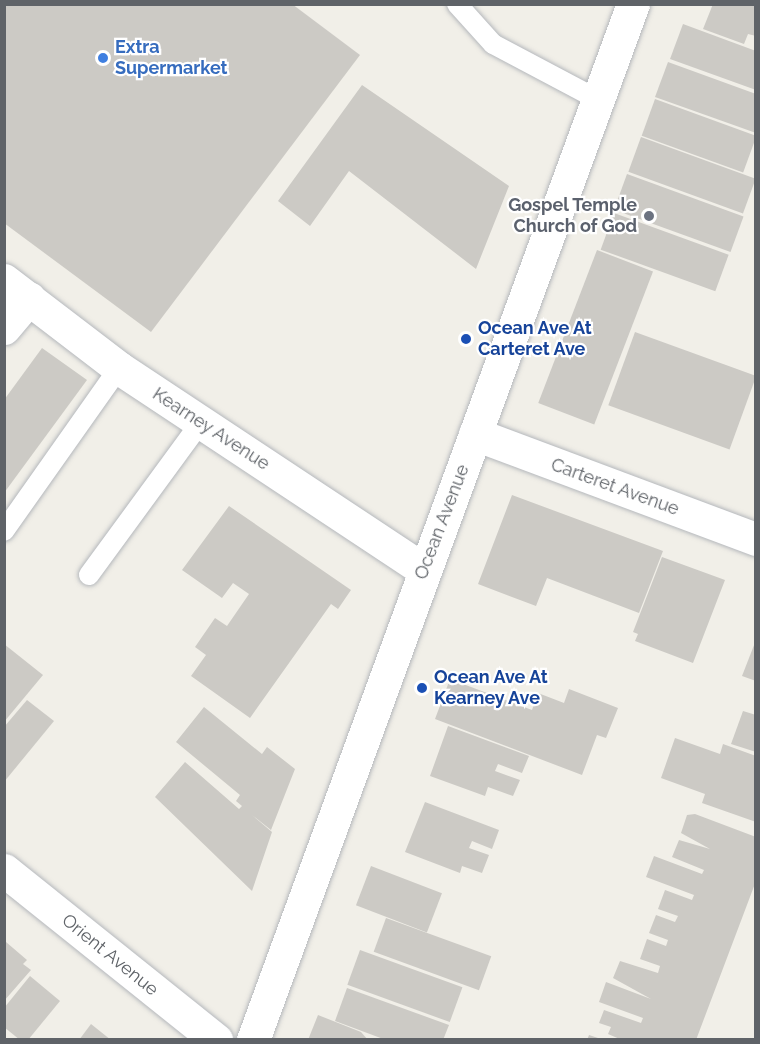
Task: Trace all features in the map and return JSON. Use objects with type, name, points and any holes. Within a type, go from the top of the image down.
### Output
[{"type":"street","name":"Ocean Avenue","points":[[253,1040],[423,569],[633,4]]},
{"type":"street","points":[[4,328],[17,289]]},
{"type":"street","name":"Kearney Avenue","points":[[17,289],[119,368],[423,569]]},
{"type":"street","name":"Carteret Avenue","points":[[475,434],[756,539]]},
{"type":"street","name":"Orient Avenue","points":[[4,870],[216,1040]]},
{"type":"lane","points":[[457,4],[493,44],[597,99]]},
{"type":"lane","points":[[4,531],[119,368]]},
{"type":"lane","points":[[89,575],[201,422]]},
{"type":"building","points":[[4,4],[292,4],[360,55],[151,332],[4,223]]},
{"type":"building","points":[[713,4],[756,4],[756,36],[748,34],[744,44],[703,29]]},
{"type":"building","points":[[683,24],[756,51],[756,90],[670,59]]},
{"type":"building","points":[[668,62],[756,94],[756,133],[655,97]]},
{"type":"building","points":[[362,85],[509,186],[476,269],[349,171],[310,226],[278,201]]},
{"type":"building","points":[[655,99],[756,136],[743,173],[642,136]]},
{"type":"building","points":[[641,137],[756,179],[743,213],[628,172]]},
{"type":"building","points":[[627,174],[744,216],[731,252],[614,210]]},
{"type":"building","points":[[614,213],[729,255],[715,291],[601,250]]},
{"type":"building","points":[[597,250],[653,272],[594,425],[538,403]]},
{"type":"building","points":[[635,332],[756,376],[730,449],[608,405]]},
{"type":"building","points":[[42,348],[87,380],[4,493],[4,400]]},
{"type":"building","points":[[512,495],[663,551],[639,613],[547,578],[536,606],[478,584]]},
{"type":"building","points":[[229,506],[351,590],[338,609],[331,604],[250,718],[191,676],[206,655],[195,647],[215,618],[227,626],[249,594],[233,583],[222,598],[182,570]]},
{"type":"building","points":[[662,557],[725,580],[693,663],[635,641],[638,634],[633,632]]},
{"type":"building","points":[[756,640],[756,681],[742,676]]},
{"type":"building","points":[[4,644],[43,675],[4,722]]},
{"type":"building","points":[[450,679],[532,710],[538,693],[564,703],[569,689],[618,708],[606,738],[597,735],[582,775],[435,719]]},
{"type":"building","points":[[27,700],[54,721],[4,782],[4,727]]},
{"type":"building","points":[[204,707],[262,754],[267,747],[295,769],[271,830],[252,815],[272,832],[252,891],[155,797],[185,762],[239,809],[242,806],[236,801],[240,795],[176,742]]},
{"type":"building","points":[[743,711],[756,715],[756,752],[731,744]]},
{"type":"building","points":[[448,726],[529,756],[522,773],[498,764],[495,771],[520,780],[513,796],[488,787],[485,796],[430,776]]},
{"type":"building","points":[[675,738],[720,754],[723,744],[756,756],[756,822],[702,803],[705,794],[661,778]]},
{"type":"building","points":[[425,802],[499,830],[492,849],[472,841],[469,848],[489,855],[482,873],[462,866],[460,873],[405,852]]},
{"type":"building","points":[[695,814],[756,837],[756,881],[696,1040],[622,1040],[608,1034],[611,1027],[599,1023],[604,1010],[641,1023],[643,1018],[599,1002],[606,982],[651,999],[613,978],[620,961],[658,973],[660,966],[640,959],[647,939],[666,946],[668,940],[649,933],[656,915],[675,922],[678,916],[658,909],[665,890],[692,900],[694,895],[646,877],[654,856],[702,874],[704,870],[672,857],[679,840],[710,849],[681,833],[687,815]]},
{"type":"building","points":[[371,866],[442,893],[427,932],[356,905]]},
{"type":"building","points":[[386,918],[491,956],[479,990],[374,952]]},
{"type":"building","points":[[6,942],[27,960],[23,964],[31,970],[4,1001]]},
{"type":"building","points":[[360,950],[462,987],[450,1022],[347,985]]},
{"type":"building","points":[[30,976],[60,1001],[28,1040],[20,1040],[4,1027],[4,1008]]},
{"type":"building","points":[[347,988],[449,1025],[443,1040],[386,1040],[335,1021]]},
{"type":"building","points":[[318,1015],[361,1032],[368,1040],[308,1040]]},
{"type":"building","points":[[91,1024],[111,1040],[79,1040]]},
{"type":"building","points":[[589,1035],[601,1039],[601,1040],[587,1040]]},
{"type":"place","name":"Extra Supermarket","points":[[103,58]]},
{"type":"place","name":"Gospel Temple Church of God","points":[[649,216]]},
{"type":"place","name":"Ocean Ave At Carteret Ave","points":[[466,339]]},
{"type":"place","name":"Ocean Ave At Kearney Ave","points":[[422,688]]}]
